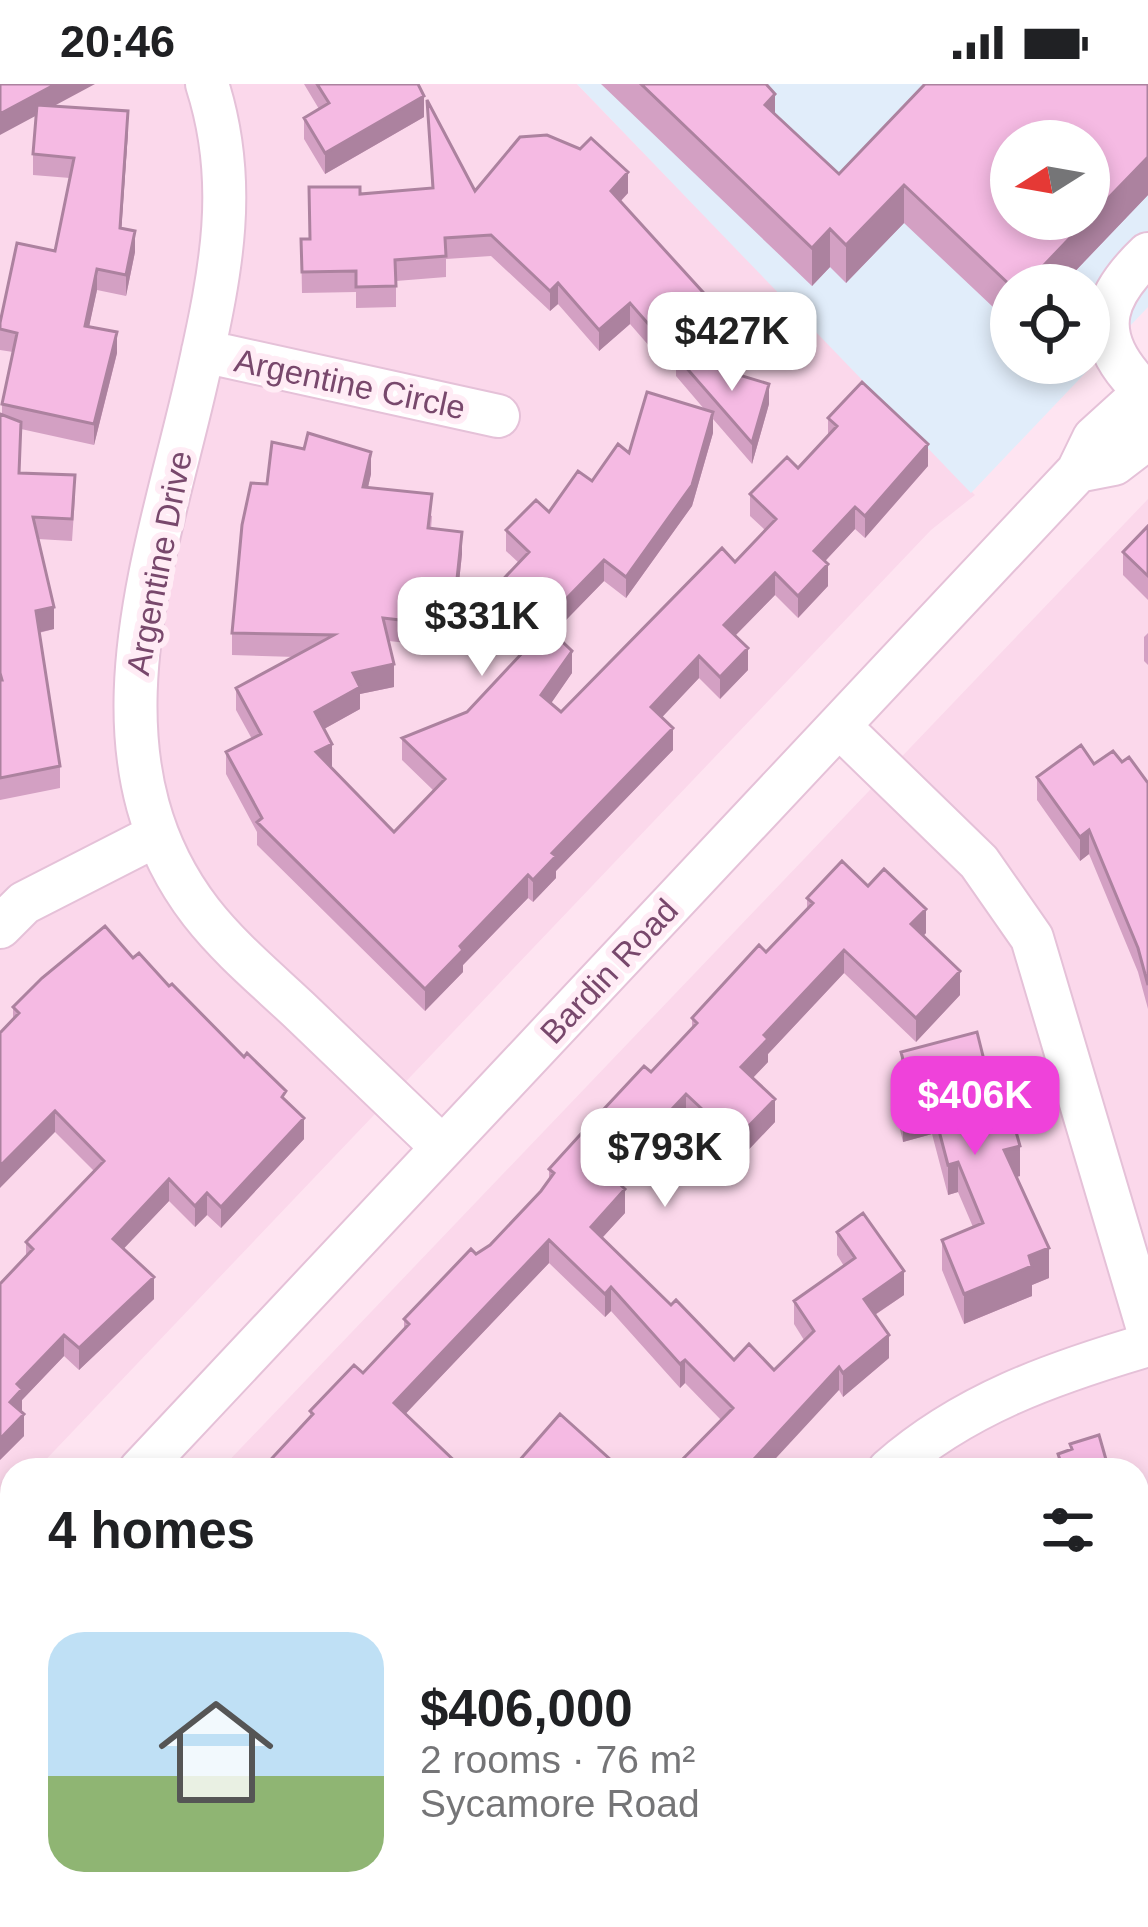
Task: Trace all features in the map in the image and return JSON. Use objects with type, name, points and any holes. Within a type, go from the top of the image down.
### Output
[{"type":"street","name":"Argentine Drive","points":[[207,84],[222,139],[228,195],[219,285],[135,677],[134,746],[157,835],[182,885],[226,940],[442,1147]]},
{"type":"street","points":[[1142,375],[1109,352],[1108,317],[1127,274],[1148,254]]},
{"type":"street","name":"Argentine Circle","points":[[203,351],[497,416]]},
{"type":"street","name":"Bardin Road","points":[[151,1458],[1078,471],[1142,375]]},
{"type":"street","name":"Bardin Road","points":[[1078,471],[1114,464],[1148,438]]},
{"type":"street","points":[[839,726],[979,862],[1032,938],[1148,1329]]},
{"type":"street","points":[[0,927],[24,903],[157,835]]},
{"type":"street","points":[[903,1458],[932,1434],[993,1400],[1148,1345]]},
{"type":"shaded area","points":[[0,84],[577,84],[975,495],[931,530],[47,1458],[0,1458]]},
{"type":"shaded area","points":[[577,84],[1148,84],[1148,307],[1110,347],[1110,264],[990,264],[990,384],[1075,384],[971,493]]},
{"type":"shaded area","points":[[1148,499],[1148,1458],[231,1458]]},
{"type":"building","points":[[0,84],[56,84],[0,114]]},
{"type":"building","points":[[317,84],[418,84],[424,96],[325,153],[304,118],[329,103]]},
{"type":"building","points":[[641,84],[766,84],[775,94],[765,105],[839,174],[925,84],[1148,84],[1148,157],[1110,196],[1110,120],[990,120],[990,240],[1068,240],[1045,264],[990,266],[904,185],[846,245],[830,229],[812,248]]},
{"type":"building","points":[[427,100],[475,191],[520,137],[547,135],[580,149],[591,138],[628,172],[611,191],[711,301],[664,342],[630,303],[599,330],[558,283],[550,291],[491,235],[445,238],[446,256],[395,260],[396,286],[356,287],[356,271],[302,272],[301,239],[310,239],[309,187],[360,187],[360,194],[433,188]]},
{"type":"building","points":[[37,105],[128,111],[120,228],[135,231],[126,275],[97,269],[85,326],[117,332],[94,424],[2,404],[17,333],[0,329],[0,323],[17,243],[55,251],[74,158],[33,154]]},
{"type":"building","points":[[676,356],[769,384],[752,443]]},
{"type":"building","points":[[862,382],[928,444],[865,516],[855,507],[814,551],[828,564],[798,596],[775,573],[724,625],[748,648],[720,677],[699,656],[651,707],[673,728],[552,853],[556,856],[533,880],[528,875],[460,946],[463,950],[425,989],[257,822],[262,818],[226,752],[261,734],[236,688],[334,635],[232,633],[242,525],[251,483],[267,484],[272,442],[304,449],[308,433],[371,452],[363,487],[432,494],[428,528],[462,532],[452,626],[383,618],[394,664],[353,673],[360,687],[315,712],[332,744],[316,752],[394,832],[445,779],[402,738],[467,712],[524,651],[520,644],[549,629],[572,651],[541,695],[561,712],[722,548],[735,562],[776,519],[750,494],[787,457],[798,468],[837,426],[828,418]]},
{"type":"building","points":[[647,392],[713,412],[692,485],[626,577],[604,560],[535,631],[493,590],[529,552],[506,530],[536,500],[549,512],[578,471],[592,481],[618,444],[629,453]]},
{"type":"building","points":[[0,414],[21,422],[19,473],[75,475],[72,519],[33,517],[54,607],[36,611],[60,766],[0,778],[2,680]]},
{"type":"building","points":[[1148,526],[1148,576],[1123,552]]},
{"type":"building","points":[[1081,745],[1094,764],[1113,751],[1122,762],[1129,757],[1148,783],[1148,985],[1138,948],[1089,830],[1080,837],[1037,777]]},
{"type":"building","points":[[842,861],[868,886],[884,869],[926,909],[911,924],[960,971],[916,1018],[844,950],[764,1035],[768,1039],[741,1067],[775,1099],[735,1140],[686,1094],[610,1175],[625,1189],[591,1227],[671,1305],[676,1300],[734,1360],[749,1344],[774,1370],[814,1331],[794,1301],[855,1258],[837,1232],[863,1213],[904,1271],[864,1299],[889,1335],[843,1373],[839,1367],[755,1458],[684,1458],[733,1408],[685,1360],[680,1364],[611,1287],[605,1294],[549,1240],[394,1403],[451,1458],[272,1458],[354,1365],[363,1373],[409,1324],[404,1319],[471,1249],[476,1254],[490,1245],[541,1191],[554,1173],[549,1169],[589,1125],[644,1066],[651,1072],[697,1023],[692,1018],[759,945],[766,952],[813,903],[807,898]]},
{"type":"building","points":[[105,926],[133,958],[139,953],[244,1057],[247,1053],[286,1091],[282,1097],[304,1118],[221,1207],[207,1193],[195,1206],[169,1179],[113,1239],[154,1277],[79,1348],[64,1335],[17,1384],[22,1389],[10,1402],[24,1414],[0,1439],[0,1284],[33,1249],[26,1242],[104,1161],[55,1111],[0,1166],[0,1033],[19,1013],[13,1007]]},
{"type":"building","points":[[977,1032],[992,1092],[997,1091],[1002,1112],[1010,1110],[1020,1146],[1004,1150],[1049,1248],[1029,1256],[1032,1266],[964,1294],[942,1240],[983,1223],[958,1162],[948,1165],[932,1104],[903,1112],[896,1082],[908,1078],[901,1052]]},
{"type":"building","points":[[560,1414],[609,1458],[522,1458]]},
{"type":"building","points":[[1099,1435],[1106,1458],[1059,1458],[1058,1454],[1072,1449],[1070,1444]]}]
